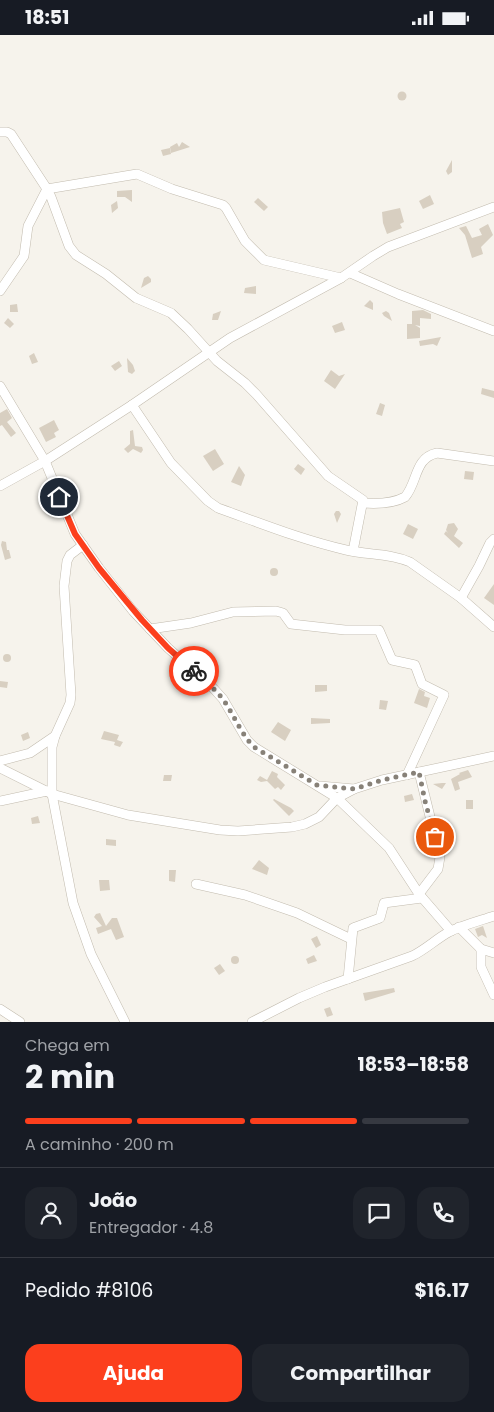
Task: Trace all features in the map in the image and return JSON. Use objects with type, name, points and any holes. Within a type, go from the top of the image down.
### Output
[{"type":"street","points":[[0,132],[11,134],[47,189],[69,246],[76,255],[106,274],[136,298],[171,313],[208,352],[251,389],[328,476],[363,500],[353,551]]},
{"type":"street","points":[[47,189],[137,175],[172,189],[223,205],[248,244],[264,260],[345,275],[494,331]]},
{"type":"street","points":[[0,291],[24,256],[28,226],[47,189]]},
{"type":"street","points":[[0,486],[45,461],[132,405],[230,338],[345,275],[373,255],[388,247],[494,207]]},
{"type":"street","points":[[0,386],[45,461],[75,534],[99,568],[150,629],[168,648],[214,689],[247,740],[254,747],[337,798],[390,848],[420,896],[455,929],[481,949],[494,953]]},
{"type":"street","points":[[132,405],[170,463],[208,501],[218,508],[294,535],[353,551],[401,558],[410,562],[461,598],[494,627]]},
{"type":"street","points":[[363,503],[400,500],[406,497],[421,462],[433,454],[494,461]]},
{"type":"street","points":[[461,598],[480,565],[485,551],[494,539]]},
{"type":"street","points":[[83,545],[70,555],[67,561],[64,596],[71,695],[70,703],[55,735],[52,747],[50,792],[73,903],[91,954],[125,1022]]},
{"type":"street","points":[[150,629],[191,623],[233,612],[276,611],[283,613],[291,623],[345,630],[378,630],[392,661],[415,665],[422,684],[444,695],[407,775]]},
{"type":"street","points":[[0,761],[30,753],[55,735]]},
{"type":"street","points":[[0,768],[50,792],[128,815],[220,830],[238,831],[292,827],[306,824],[319,817],[337,798],[354,789],[419,772],[494,756]]},
{"type":"street","points":[[348,979],[353,928],[380,918],[384,903],[420,896],[438,869],[440,857],[419,772]]},
{"type":"street","points":[[317,785],[354,789]]},
{"type":"street","points":[[0,801],[50,792]]},
{"type":"street","points":[[196,884],[244,895],[297,913],[351,939]]},
{"type":"street","points":[[252,1022],[299,998],[412,956],[455,929],[494,916]]},
{"type":"street","points":[[481,949],[481,967],[494,995]]},
{"type":"street","points":[[0,1009],[20,1022]]},
{"type":"building","points":[[402,91],[407,96],[402,101],[397,96]]},
{"type":"building","points":[[182,142],[190,147],[171,153],[170,147],[177,143],[179,147]]},
{"type":"building","points":[[170,148],[171,154],[163,156],[161,150]]},
{"type":"building","points":[[452,160],[452,172],[448,175],[446,171]]},
{"type":"building","points":[[132,190],[132,202],[125,197],[117,197],[117,191]]},
{"type":"building","points":[[430,195],[434,204],[423,209],[419,201]]},
{"type":"building","points":[[258,198],[268,207],[264,211],[254,202]]},
{"type":"building","points":[[117,201],[118,208],[112,213],[111,205]]},
{"type":"building","points":[[400,208],[404,222],[400,224],[402,228],[387,234],[382,212]]},
{"type":"building","points":[[488,224],[493,235],[481,247],[483,254],[472,258],[465,235],[459,228],[466,226],[472,238],[482,235],[479,229]]},
{"type":"building","points":[[148,276],[151,282],[141,288],[144,278]]},
{"type":"building","points":[[256,286],[256,294],[244,293],[245,288]]},
{"type":"building","points":[[370,300],[373,303],[373,310],[364,306]]},
{"type":"building","points":[[17,304],[18,312],[10,312],[10,305]]},
{"type":"building","points":[[423,310],[431,314],[431,319],[420,318],[420,326],[415,325],[420,328],[420,338],[407,339],[407,324],[412,324],[412,311]]},
{"type":"building","points":[[221,311],[218,320],[212,320],[213,314]]},
{"type":"building","points":[[386,311],[389,313],[392,321],[382,313]]},
{"type":"building","points":[[8,318],[14,324],[10,328],[4,323]]},
{"type":"building","points":[[342,322],[345,330],[335,333],[332,326]]},
{"type":"building","points":[[441,337],[437,346],[433,344],[420,346],[419,341]]},
{"type":"building","points":[[34,353],[38,362],[32,364],[29,356]]},
{"type":"building","points":[[127,358],[135,371],[132,374],[128,372]]},
{"type":"building","points":[[119,361],[122,366],[115,371],[111,366]]},
{"type":"building","points":[[331,370],[339,376],[345,374],[335,389],[324,381]]},
{"type":"building","points":[[482,388],[494,391],[494,398],[481,394]]},
{"type":"building","points":[[380,403],[385,405],[382,416],[376,414]]},
{"type":"building","points":[[7,409],[12,418],[7,422],[16,433],[11,437],[2,425],[0,426],[0,413]]},
{"type":"building","points":[[54,420],[59,430],[54,433],[56,437],[46,442],[39,428]]},
{"type":"building","points":[[133,430],[135,446],[142,447],[141,453],[133,449],[128,453],[124,449],[130,444],[130,431]]},
{"type":"building","points":[[215,449],[224,464],[213,471],[203,456]]},
{"type":"building","points":[[298,464],[305,469],[301,475],[294,469]]},
{"type":"building","points":[[239,466],[245,475],[241,486],[231,482]]},
{"type":"building","points":[[465,471],[474,472],[473,480],[464,479]]},
{"type":"building","points":[[336,511],[339,511],[341,514],[337,523],[334,514]]},
{"type":"building","points":[[454,523],[458,529],[454,536],[463,543],[459,548],[444,534],[446,531],[448,533],[446,530],[448,524]]},
{"type":"building","points":[[408,524],[418,529],[413,539],[403,534]]},
{"type":"building","points":[[2,541],[6,542],[11,558],[5,560],[1,545]]},
{"type":"building","points":[[274,568],[278,572],[274,576],[270,572]]},
{"type":"building","points":[[494,584],[494,605],[484,598]]},
{"type":"building","points":[[7,654],[11,658],[7,662],[3,658]]},
{"type":"building","points":[[0,681],[8,682],[7,688],[0,687]]},
{"type":"building","points":[[315,685],[327,685],[327,691],[315,692]]},
{"type":"building","points":[[419,689],[425,692],[424,696],[430,698],[427,708],[414,703]]},
{"type":"building","points":[[380,700],[388,701],[386,710],[379,709]]},
{"type":"building","points":[[311,718],[330,719],[330,723],[311,724]]},
{"type":"building","points":[[278,722],[291,730],[285,741],[271,732]]},
{"type":"building","points":[[104,731],[119,735],[117,740],[123,742],[120,747],[114,745],[115,742],[101,739]]},
{"type":"building","points":[[28,732],[30,738],[23,741],[21,735]]},
{"type":"building","points":[[468,770],[472,777],[458,782],[460,789],[455,791],[451,779],[459,773]]},
{"type":"building","points":[[272,771],[278,774],[277,777],[285,785],[281,790],[278,787],[275,789],[267,781],[261,782],[257,780],[260,776],[267,780]]},
{"type":"building","points":[[164,775],[172,775],[171,781],[163,781]]},
{"type":"building","points":[[446,783],[442,789],[433,784]]},
{"type":"building","points":[[412,794],[414,800],[405,802],[404,796]]},
{"type":"building","points":[[274,799],[291,808],[294,811],[289,816]]},
{"type":"building","points":[[466,800],[473,800],[473,809],[466,809]]},
{"type":"building","points":[[38,816],[40,823],[32,824],[31,818]]},
{"type":"building","points":[[106,839],[116,840],[116,846],[106,845]]},
{"type":"building","points":[[259,860],[269,868],[267,875],[252,869]]},
{"type":"building","points":[[169,870],[176,870],[175,882],[169,881]]},
{"type":"building","points":[[99,880],[109,880],[110,890],[100,891]]},
{"type":"building","points":[[100,913],[106,926],[112,918],[117,918],[124,937],[116,940],[111,929],[98,934],[96,928],[102,926],[94,917]]},
{"type":"building","points":[[483,926],[487,938],[482,935],[478,937],[475,929]]},
{"type":"building","points":[[317,936],[321,945],[316,948],[311,939]]},
{"type":"building","points":[[314,955],[317,961],[308,964],[306,959]]},
{"type":"building","points":[[235,956],[239,960],[235,964],[231,960]]},
{"type":"building","points":[[220,964],[225,971],[219,975],[214,968]]},
{"type":"building","points":[[394,988],[395,992],[365,1001],[363,993]]},
{"type":"building","points":[[330,1007],[333,1015],[327,1017],[324,1009]]},
{"type":"way so far","points":[[194,671],[222,699],[247,740],[254,747],[317,785],[354,789],[382,780],[419,772],[435,837]]},
{"type":"route","points":[[59,497],[75,534],[99,568],[133,611],[168,648],[194,671]]}]
